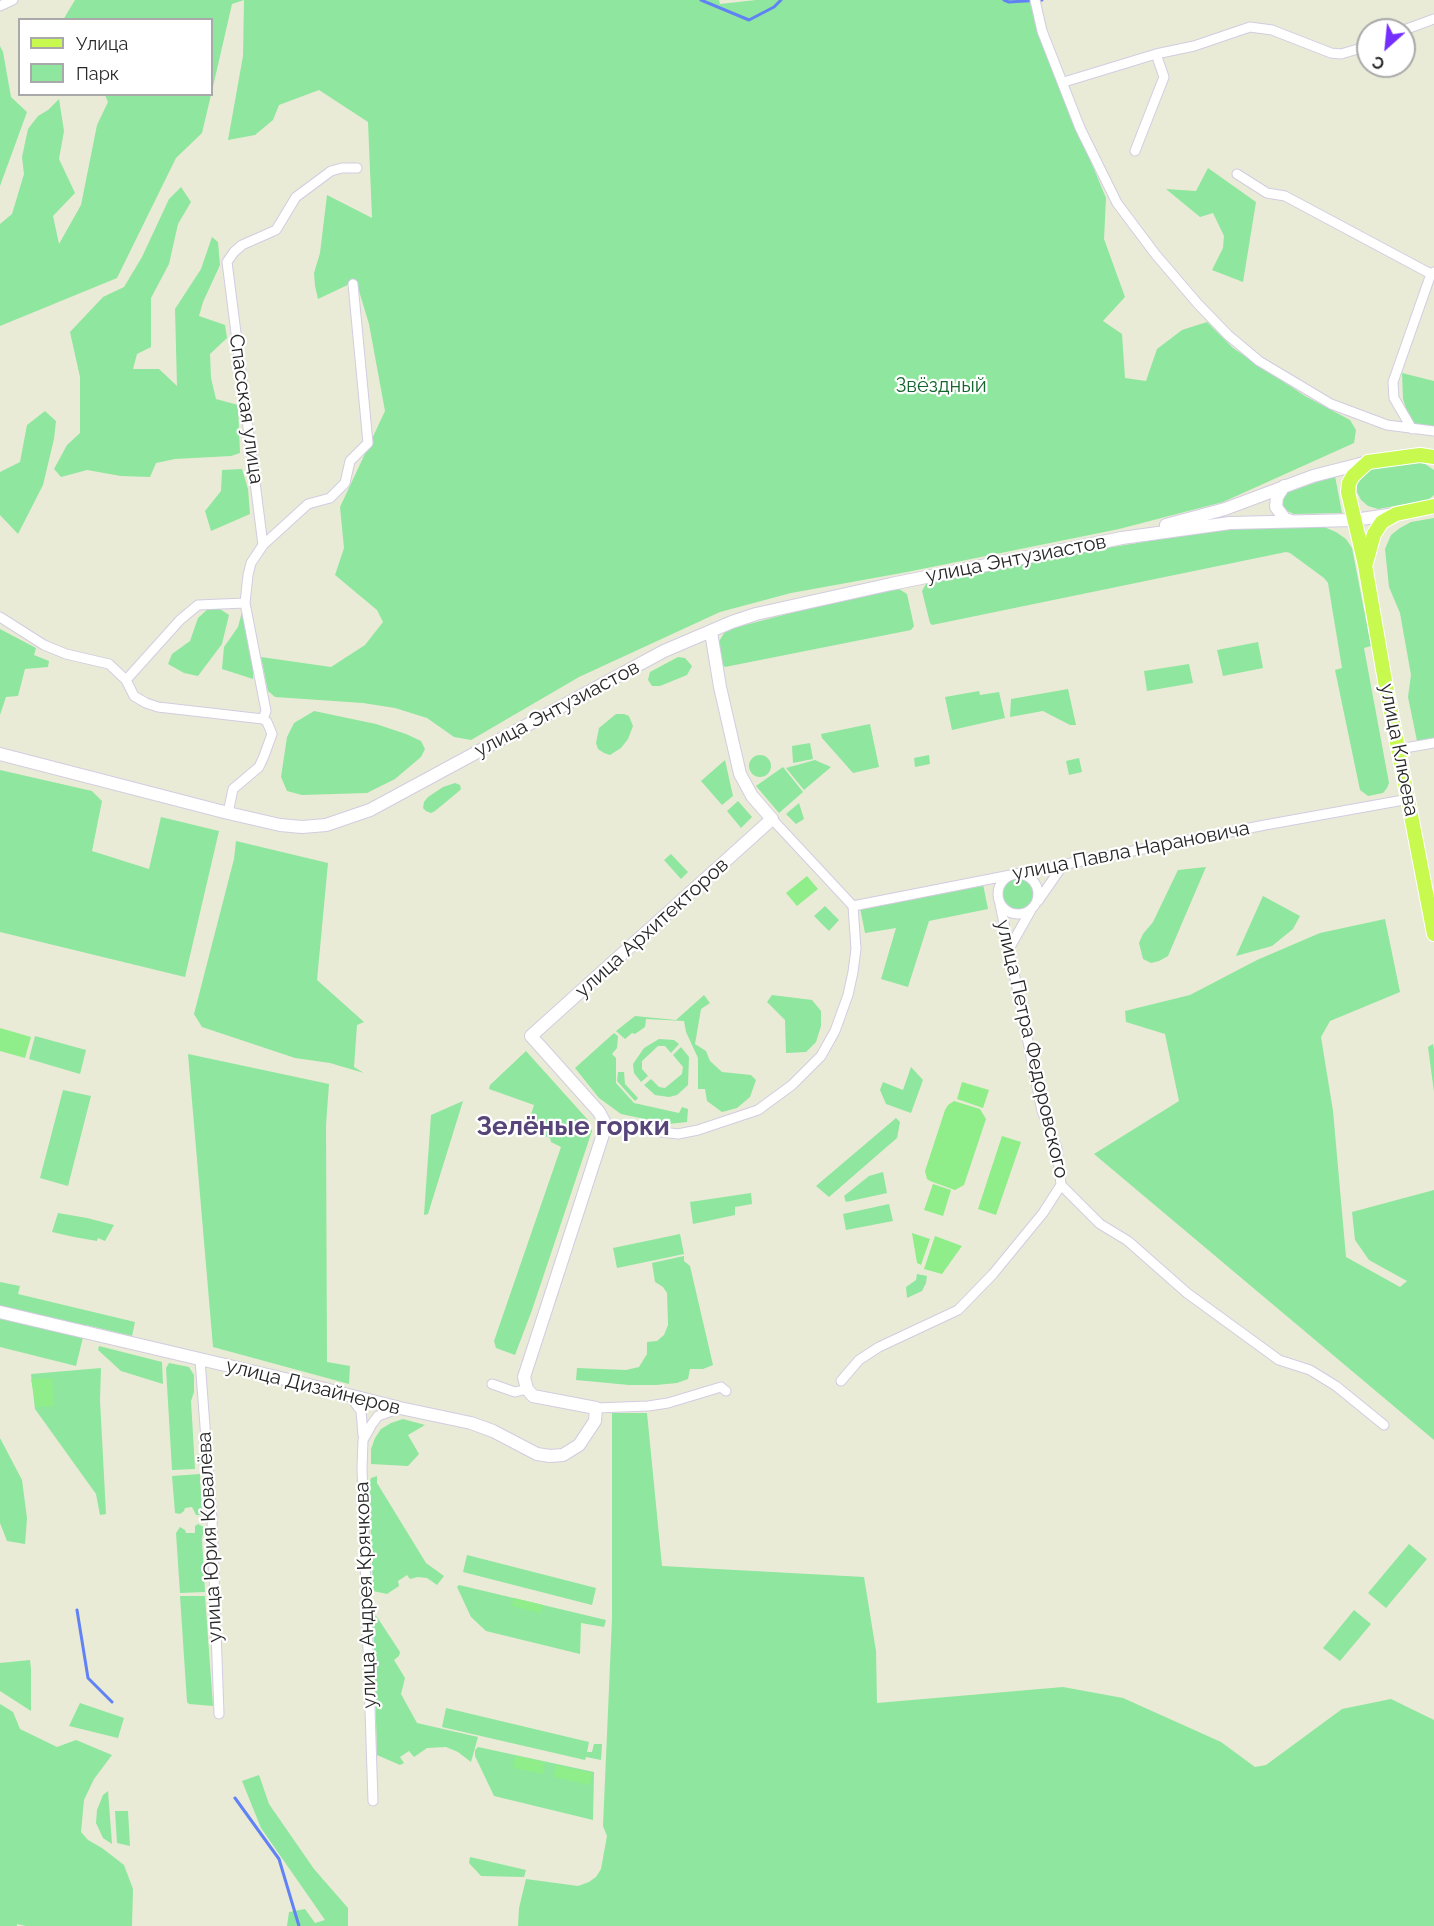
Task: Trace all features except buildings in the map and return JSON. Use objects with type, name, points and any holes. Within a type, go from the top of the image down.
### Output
[{"type":"main road","points":[[1368,462],[1427,456],[1434,462]]},
{"type":"main road","name":"улица Энтузиастов","points":[[1122,538],[1225,509],[1313,476],[1368,462]]},
{"type":"main road","name":"улица Клюева","points":[[1368,462],[1360,468],[1349,483],[1348,492],[1365,565],[1434,934]]},
{"type":"main road","points":[[1284,486],[1277,497],[1276,507],[1285,519],[1292,521]]},
{"type":"main road","points":[[1396,514],[1432,505]]},
{"type":"main road","name":"улица Энтузиастов","points":[[0,754],[280,825],[303,827],[326,825],[356,816],[664,651],[732,622],[783,607],[1122,538],[1230,523],[1354,520],[1396,514]]},
{"type":"main road","name":"улица Клюева","points":[[1365,565],[1377,528],[1382,522],[1396,514]]},
{"type":"main road","points":[[711,632],[720,687],[740,774],[752,796],[772,819]]},
{"type":"main road","name":"улица Архитекторов","points":[[606,1125],[599,1112],[531,1036],[772,819]]},
{"type":"main road","points":[[596,1408],[533,1396],[527,1389],[524,1377],[606,1125]]},
{"type":"main road","name":"улица Дизайнеров","points":[[0,1312],[484,1428],[537,1454],[563,1455],[579,1445],[595,1421],[596,1408]]},
{"type":"street","points":[[0,6],[14,0]]},
{"type":"street","points":[[1035,0],[1042,30],[1080,128],[1117,203],[1156,255],[1228,335],[1259,361],[1331,404],[1387,425],[1434,431]]},
{"type":"street","points":[[1416,26],[1434,20]]},
{"type":"street","points":[[1064,82],[1156,54],[1194,46],[1250,27],[1272,30],[1331,53],[1341,54],[1356,50]]},
{"type":"street","points":[[1135,151],[1164,76],[1156,54]]},
{"type":"street","name":"Спасская улица","points":[[263,545],[227,262],[242,245],[276,230],[296,197],[331,171],[357,168]]},
{"type":"street","points":[[1237,174],[1267,193],[1285,196],[1432,273],[1393,382],[1394,398],[1412,429]]},
{"type":"street","points":[[262,719],[267,711],[245,603],[251,563],[263,545],[308,504],[330,498],[345,483],[350,461],[368,443],[353,284]]},
{"type":"street","points":[[126,680],[180,620],[198,605],[245,603]]},
{"type":"street","points":[[0,617],[56,650],[109,663],[126,680],[139,700],[158,707],[262,719],[269,726],[272,734],[259,767],[233,789],[228,813]]},
{"type":"street","points":[[1399,749],[1434,743]]},
{"type":"street","name":"улица Павла Нарановича","points":[[853,906],[1013,873],[1409,799]]},
{"type":"street","points":[[606,1125],[667,1134],[698,1130],[758,1110],[792,1085],[821,1056],[835,1031],[848,995],[856,948],[853,906],[772,819]]},
{"type":"street","points":[[1010,947],[1034,906],[1063,865]]},
{"type":"street","points":[[996,877],[1000,904],[1006,911],[1015,914],[1024,913],[1034,906],[1038,892],[1034,880],[1025,874],[1013,873],[1001,881],[998,890]]},
{"type":"street","name":"улица Петра Федоровского","points":[[1000,904],[1042,1111],[1057,1148],[1060,1185],[1100,1224],[1128,1241],[1187,1293],[1279,1360],[1310,1370],[1336,1386],[1384,1425]]},
{"type":"street","points":[[841,1381],[858,1360],[879,1347],[958,1310],[993,1274],[1036,1222],[1060,1185]]},
{"type":"street","name":"улица Юрия Ковалёва","points":[[200,1360],[212,1519],[219,1714]]},
{"type":"street","points":[[492,1384],[515,1392],[527,1389]]},
{"type":"street","points":[[596,1408],[648,1406],[668,1403],[721,1387],[726,1391]]},
{"type":"street","name":"улица Андрея Крячкова","points":[[349,1395],[361,1411],[363,1440],[373,1801]]},
{"type":"street","points":[[363,1440],[378,1416],[400,1408]]},
{"type":"green space","points":[[75,0],[244,0],[232,4],[213,87],[213,18],[64,18]]},
{"type":"green space","name":"Звёздный","points":[[244,0],[719,0],[720,4],[756,0],[1029,0],[1045,51],[1106,198],[1104,239],[1125,297],[1103,321],[1122,334],[1125,378],[1146,381],[1157,349],[1182,330],[1207,322],[1233,348],[1305,396],[1350,420],[1356,430],[1354,443],[1223,502],[1119,529],[791,593],[720,612],[579,677],[471,740],[454,737],[427,718],[395,708],[363,703],[275,697],[268,691],[261,657],[331,667],[365,645],[383,622],[377,610],[335,575],[344,548],[340,507],[385,411],[369,324],[356,281],[318,299],[314,273],[320,253],[327,195],[372,218],[368,122],[319,90],[279,105],[273,120],[255,135],[228,140],[243,56]]},
{"type":"green space","points":[[0,46],[11,97],[27,112],[0,186]]},
{"type":"green space","points":[[105,96],[211,96],[202,133],[176,158],[117,278],[0,326],[0,224],[12,214],[24,174],[22,157],[28,129],[38,116],[59,99],[64,131],[59,159],[75,193],[53,216],[59,244],[81,205],[97,125],[108,102]]},
{"type":"green space","points":[[1208,168],[1256,202],[1243,282],[1212,270],[1223,248],[1224,236],[1213,213],[1200,217],[1166,189],[1196,191]]},
{"type":"green space","points":[[181,187],[191,202],[178,224],[169,264],[151,298],[151,347],[137,354],[133,369],[159,369],[177,386],[175,309],[201,269],[212,237],[218,242],[220,265],[199,316],[225,325],[227,338],[210,354],[211,378],[216,399],[238,405],[240,453],[231,456],[175,459],[156,463],[150,477],[121,476],[87,470],[61,477],[54,469],[67,445],[80,433],[80,377],[70,332],[103,297],[124,287],[142,257],[169,199]]},
{"type":"green space","points":[[1402,373],[1434,381],[1434,428],[1412,426],[1403,399]]},
{"type":"green space","points":[[45,411],[56,421],[54,439],[43,485],[18,534],[0,515],[0,472],[20,462],[27,425]]},
{"type":"green space","points":[[1417,462],[1434,470],[1434,495],[1428,500],[1378,509],[1368,506],[1361,500],[1357,492],[1357,484],[1367,470]]},
{"type":"green space","points":[[242,469],[248,489],[250,514],[211,531],[205,511],[221,491],[222,470]]},
{"type":"green space","points":[[1335,476],[1342,513],[1294,514],[1283,506],[1283,499],[1288,492]]},
{"type":"green space","points":[[1434,518],[1434,741],[1423,743],[1417,741],[1408,697],[1411,675],[1400,613],[1389,587],[1385,549],[1391,535],[1400,528],[1411,522]]},
{"type":"green space","points":[[1324,527],[1336,532],[1346,539],[1352,548],[1371,646],[1364,648],[1389,783],[1383,793],[1368,796],[1360,790],[1335,670],[1342,668],[1328,583],[1290,553],[932,625],[922,591],[926,584],[1077,553],[1215,530]]},
{"type":"green space","points":[[899,589],[907,594],[914,626],[911,630],[725,667],[723,665],[718,643],[726,630],[810,608]]},
{"type":"green space","points":[[210,607],[220,609],[229,615],[222,644],[198,676],[184,673],[168,664],[172,654],[190,641],[198,618]]},
{"type":"green space","points":[[242,612],[253,655],[253,679],[222,669],[224,647],[238,627]]},
{"type":"green space","points":[[0,629],[36,648],[34,655],[49,661],[48,667],[25,669],[18,696],[6,697],[0,715]]},
{"type":"green space","points":[[1258,642],[1263,668],[1223,676],[1217,650]]},
{"type":"green space","points":[[678,657],[685,658],[692,666],[687,675],[660,686],[652,686],[648,680],[650,672]]},
{"type":"green space","points":[[1189,664],[1193,683],[1147,691],[1144,671]]},
{"type":"green space","points":[[1068,689],[1076,725],[1070,725],[1043,711],[1010,717],[1011,699]]},
{"type":"green space","points":[[979,691],[980,695],[999,692],[1005,718],[952,730],[945,697]]},
{"type":"green space","points":[[314,711],[376,724],[406,734],[421,741],[425,749],[421,757],[395,779],[367,793],[302,795],[287,791],[281,777],[287,737],[294,723]]},
{"type":"green space","points":[[616,714],[629,716],[633,726],[628,739],[621,748],[610,755],[598,749],[596,743],[599,728]]},
{"type":"green space","points":[[870,724],[879,767],[853,773],[821,734]]},
{"type":"green space","points":[[810,743],[813,759],[793,763],[792,746]]},
{"type":"green space","points":[[760,755],[770,762],[771,766],[764,776],[760,777],[750,770],[749,766],[756,756]]},
{"type":"green space","points":[[929,755],[930,764],[915,767],[914,758]]},
{"type":"green space","points":[[1079,758],[1082,772],[1069,775],[1066,761]]},
{"type":"green space","points":[[725,760],[733,796],[722,805],[701,781]]},
{"type":"green space","points":[[815,760],[831,767],[804,790],[786,768]]},
{"type":"green space","points":[[783,767],[803,792],[779,813],[756,786]]},
{"type":"green space","points":[[0,770],[92,791],[102,801],[92,851],[149,869],[161,817],[219,831],[185,977],[0,932]]},
{"type":"green space","points":[[455,783],[460,785],[461,789],[435,811],[431,813],[423,808],[428,797],[443,787]]},
{"type":"green space","points":[[738,801],[752,817],[741,828],[727,811]]},
{"type":"green space","points":[[799,803],[804,819],[796,824],[786,814]]},
{"type":"green space","points":[[236,841],[328,863],[317,980],[364,1022],[357,1025],[354,1067],[364,1073],[330,1063],[295,1058],[202,1027],[194,1014],[234,859]]},
{"type":"green space","points":[[671,854],[688,872],[681,879],[664,860]]},
{"type":"green space","points":[[1206,867],[1168,956],[1151,963],[1143,959],[1139,943],[1153,922],[1178,870]]},
{"type":"green space","points":[[807,876],[818,889],[797,906],[786,893]]},
{"type":"green space","points":[[1018,878],[1029,883],[1034,894],[1029,905],[1018,910],[1007,905],[1002,894],[1007,883]]},
{"type":"green space","points":[[983,884],[988,909],[929,921],[908,987],[881,979],[896,928],[865,933],[860,908]]},
{"type":"green space","points":[[1263,896],[1300,916],[1293,929],[1272,946],[1236,956]]},
{"type":"green space","points":[[825,906],[839,920],[829,931],[814,916]]},
{"type":"green space","points":[[1385,919],[1400,992],[1330,1021],[1321,1037],[1333,1111],[1346,1257],[1400,1287],[1407,1281],[1369,1260],[1355,1240],[1352,1212],[1434,1190],[1434,1440],[1094,1154],[1179,1101],[1165,1034],[1126,1022],[1125,1011],[1190,995],[1257,960],[1320,933]]},
{"type":"green space","points":[[704,995],[710,1003],[701,1009],[695,1044],[706,1051],[710,1061],[722,1072],[751,1075],[756,1080],[750,1097],[737,1108],[722,1112],[707,1101],[705,1089],[698,1089],[698,1058],[686,1032],[684,1021],[646,1019],[645,1027],[625,1039],[616,1031],[635,1016],[676,1020]]},
{"type":"green space","points":[[772,995],[812,1000],[821,1011],[821,1026],[816,1042],[806,1052],[786,1053],[785,1020],[767,1002]]},
{"type":"green space","points":[[0,1028],[31,1037],[25,1058],[0,1051]]},
{"type":"green space","points":[[614,1033],[618,1036],[617,1048],[612,1054],[616,1058],[616,1083],[634,1103],[679,1113],[682,1107],[688,1109],[687,1122],[668,1124],[621,1114],[599,1098],[575,1068]]},
{"type":"green space","points":[[35,1036],[86,1050],[80,1074],[29,1059]]},
{"type":"green space","points":[[659,1039],[674,1040],[679,1044],[671,1053],[665,1046],[658,1046],[642,1061],[642,1069],[648,1076],[641,1082],[634,1073],[633,1064],[644,1048]]},
{"type":"green space","points":[[1433,1044],[1434,1050],[1434,1092],[1428,1047]]},
{"type":"green space","points":[[681,1047],[689,1057],[688,1085],[677,1095],[669,1097],[655,1095],[644,1085],[651,1079],[659,1087],[665,1088],[682,1074],[683,1067],[673,1055]]},
{"type":"green space","points":[[526,1051],[588,1120],[592,1131],[515,1355],[496,1348],[494,1341],[561,1147],[551,1142],[550,1138],[526,1130],[534,1105],[489,1089],[490,1085]]},
{"type":"green space","points":[[188,1054],[329,1084],[326,1125],[327,1362],[350,1366],[349,1384],[213,1347]]},
{"type":"green space","points":[[911,1067],[923,1080],[911,1113],[886,1104],[880,1090],[883,1082],[903,1090]]},
{"type":"green space","points":[[618,1072],[624,1072],[625,1084],[638,1098],[635,1101],[617,1081]]},
{"type":"green space","points":[[962,1082],[989,1090],[983,1108],[957,1099]]},
{"type":"green space","points":[[63,1090],[91,1096],[68,1186],[40,1178]]},
{"type":"green space","points":[[463,1101],[428,1214],[424,1215],[431,1115]]},
{"type":"green space","points":[[954,1101],[980,1109],[986,1119],[964,1185],[955,1190],[930,1181],[925,1171],[945,1110]]},
{"type":"green space","points":[[896,1118],[900,1122],[897,1138],[829,1197],[816,1186]]},
{"type":"green space","points":[[1002,1136],[1021,1142],[996,1215],[978,1209]]},
{"type":"green space","points":[[883,1172],[887,1193],[846,1202],[844,1196],[869,1176]]},
{"type":"green space","points":[[933,1184],[951,1190],[943,1216],[924,1210]]},
{"type":"green space","points":[[751,1193],[752,1204],[735,1207],[735,1215],[693,1224],[690,1202]]},
{"type":"green space","points":[[889,1204],[893,1221],[846,1230],[843,1214]]},
{"type":"green space","points":[[58,1213],[114,1225],[105,1241],[98,1238],[97,1241],[74,1237],[52,1232]]},
{"type":"green space","points":[[912,1233],[930,1239],[921,1265],[917,1263]]},
{"type":"green space","points":[[680,1234],[684,1254],[617,1268],[613,1248]]},
{"type":"green space","points":[[935,1236],[962,1246],[942,1274],[924,1269]]},
{"type":"green space","points":[[684,1256],[684,1261],[690,1266],[713,1365],[703,1369],[690,1369],[688,1379],[677,1383],[629,1385],[576,1380],[577,1368],[626,1370],[639,1367],[647,1354],[647,1342],[657,1341],[664,1335],[668,1325],[667,1293],[655,1282],[652,1263]]},
{"type":"green space","points":[[917,1274],[927,1276],[926,1283],[922,1291],[907,1298],[906,1287],[916,1280]]},
{"type":"green space","points":[[0,1282],[20,1286],[18,1294],[135,1322],[132,1336],[86,1325],[76,1366],[0,1347]]},
{"type":"green space","points":[[99,1346],[162,1362],[163,1384],[121,1371],[98,1350]]},
{"type":"green space","points":[[169,1363],[189,1367],[194,1375],[194,1392],[191,1401],[195,1469],[172,1470],[166,1368]]},
{"type":"green space","points":[[101,1368],[100,1400],[106,1514],[100,1515],[96,1494],[35,1409],[31,1374]]},
{"type":"green space","points":[[52,1378],[54,1406],[36,1407],[31,1379]]},
{"type":"green space","points":[[612,1413],[647,1413],[662,1566],[864,1577],[876,1651],[877,1703],[1063,1687],[1123,1698],[1221,1742],[1255,1767],[1266,1765],[1342,1709],[1391,1699],[1434,1720],[1434,1926],[518,1926],[519,1908],[526,1879],[578,1886],[596,1877],[601,1869],[607,1836],[603,1826],[612,1619]]},
{"type":"green space","points":[[403,1419],[425,1425],[408,1435],[419,1454],[408,1466],[371,1464],[371,1449],[381,1429]]},
{"type":"green space","points":[[0,1438],[22,1480],[27,1518],[25,1544],[7,1541],[0,1523]]},
{"type":"green space","points":[[200,1474],[202,1515],[196,1515],[192,1507],[185,1508],[180,1514],[175,1513],[172,1476]]},
{"type":"green space","points":[[377,1476],[377,1483],[426,1563],[444,1576],[437,1585],[427,1578],[410,1579],[407,1575],[398,1581],[399,1586],[387,1594],[373,1591],[369,1485],[371,1478]]},
{"type":"green space","points":[[198,1524],[204,1527],[202,1540],[205,1592],[180,1593],[176,1533],[180,1527],[186,1533],[195,1533],[195,1526]]},
{"type":"green space","points":[[1409,1544],[1427,1559],[1386,1608],[1368,1593]]},
{"type":"green space","points":[[467,1555],[596,1588],[592,1605],[463,1572]]},
{"type":"green space","points":[[459,1585],[606,1620],[604,1627],[581,1623],[580,1654],[486,1631],[471,1617],[457,1587]]},
{"type":"green space","points":[[180,1596],[205,1596],[213,1706],[187,1702]]},
{"type":"green space","points":[[514,1598],[543,1605],[541,1613],[512,1606]]},
{"type":"green space","points":[[1354,1610],[1371,1624],[1340,1661],[1323,1648]]},
{"type":"green space","points":[[373,1614],[400,1652],[394,1660],[405,1678],[401,1694],[417,1723],[478,1737],[471,1762],[458,1752],[446,1747],[427,1748],[414,1757],[409,1751],[400,1757],[404,1763],[400,1765],[377,1755]]},
{"type":"green space","points":[[30,1660],[31,1711],[0,1691],[0,1663]]},
{"type":"green space","points":[[80,1703],[124,1718],[118,1738],[69,1726]]},
{"type":"green space","points":[[0,1704],[13,1712],[20,1729],[57,1747],[76,1740],[112,1755],[94,1779],[84,1800],[81,1832],[88,1840],[124,1865],[133,1889],[132,1926],[26,1926],[17,1924],[17,1926],[0,1926]]},
{"type":"green space","points":[[446,1708],[589,1742],[587,1752],[592,1752],[594,1744],[602,1744],[601,1760],[586,1757],[585,1760],[442,1727]]},
{"type":"green space","points":[[478,1747],[594,1772],[593,1820],[494,1796],[475,1756],[475,1750]]},
{"type":"green space","points":[[515,1756],[545,1762],[543,1774],[513,1768]]},
{"type":"green space","points":[[556,1765],[592,1773],[590,1785],[553,1777]]},
{"type":"green space","points":[[259,1775],[269,1804],[314,1869],[348,1908],[348,1926],[287,1926],[289,1912],[305,1909],[315,1923],[325,1920],[261,1828],[242,1781]]},
{"type":"green space","points":[[108,1791],[112,1844],[103,1838],[96,1823],[97,1810],[103,1795]]},
{"type":"green space","points":[[115,1811],[128,1811],[130,1846],[117,1843]]},
{"type":"green space","points":[[470,1857],[526,1870],[524,1877],[481,1876],[469,1863]]},
{"type":"waterway","points":[[701,0],[749,20],[774,7],[781,0]]},
{"type":"waterway","points":[[1004,0],[1009,2],[1042,0]]},
{"type":"waterway","points":[[77,1610],[88,1678],[112,1702]]},
{"type":"waterway","points":[[235,1798],[279,1859],[299,1926]]},
{"type":"district","name":"Зелёные горки","points":[[573,1127]]}]
